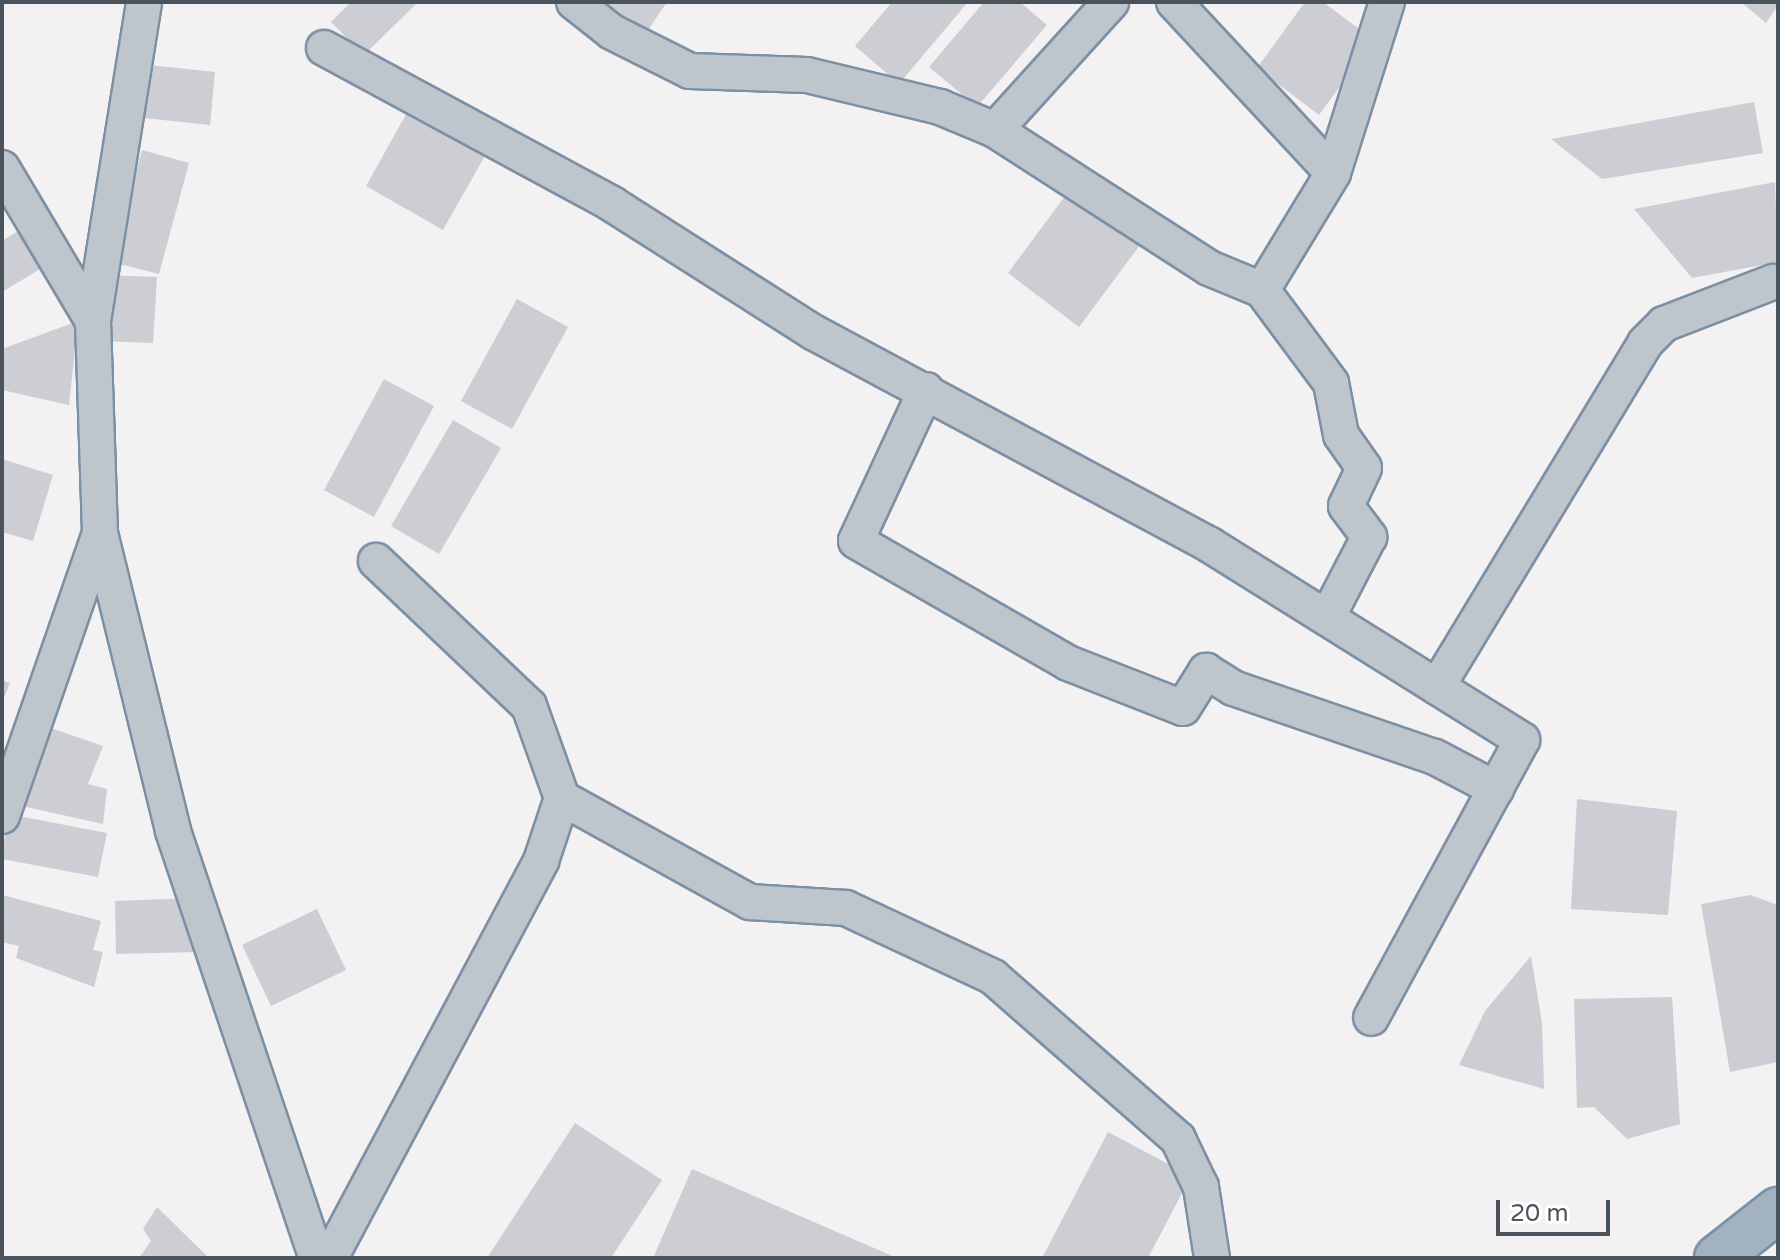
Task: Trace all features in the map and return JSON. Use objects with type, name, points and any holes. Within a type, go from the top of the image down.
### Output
[{"type":"highway","points":[[1717,1258],[1778,1210]]},
{"type":"street","points":[[144,2],[93,321],[100,533],[173,831],[317,1258]]},
{"type":"street","points":[[574,2],[612,32],[690,71],[807,75],[890,91],[995,130],[1209,268],[1262,290],[1331,383],[1341,435],[1364,468],[1346,506],[1369,537],[1327,618]]},
{"type":"street","points":[[995,130],[1111,2]]},
{"type":"street","points":[[1174,2],[1333,173]]},
{"type":"street","points":[[1262,290],[1333,173],[1387,2]]},
{"type":"street","points":[[324,48],[612,204],[813,332],[926,390],[1327,618],[1522,740],[1371,1018]]},
{"type":"street","points":[[2,168],[93,321]]},
{"type":"street","points":[[1437,687],[1645,343],[1664,324],[1773,282]]},
{"type":"street","points":[[926,390],[856,541],[1068,663],[1183,708],[1206,671],[1233,688],[1435,757],[1496,789]]},
{"type":"street","points":[[2,816],[100,533]]},
{"type":"street","points":[[330,1258],[541,861],[562,798],[529,706],[376,561]]},
{"type":"street","points":[[562,798],[750,902],[846,908],[993,977],[1178,1139],[1201,1187],[1212,1258]]},
{"type":"building","points":[[351,2],[418,2],[364,55],[331,22]]},
{"type":"building","points":[[599,2],[667,2],[646,33]]},
{"type":"building","points":[[892,2],[968,2],[899,84],[855,46]]},
{"type":"building","points":[[984,2],[1020,2],[1047,25],[977,107],[929,67]]},
{"type":"building","points":[[1305,2],[1323,2],[1374,40],[1319,115],[1257,68]]},
{"type":"building","points":[[1741,2],[1778,2],[1778,5],[1766,23]]},
{"type":"building","points":[[149,65],[215,72],[210,125],[144,118]]},
{"type":"building","points":[[413,102],[491,145],[443,230],[366,186]]},
{"type":"building","points":[[1754,102],[1763,153],[1602,179],[1551,139]]},
{"type":"building","points":[[142,150],[189,163],[159,274],[112,262]]},
{"type":"building","points":[[1775,182],[1778,262],[1692,278],[1634,209]]},
{"type":"building","points":[[1074,184],[1146,237],[1079,327],[1008,273]]},
{"type":"building","points":[[29,224],[52,262],[2,292],[2,241]]},
{"type":"building","points":[[106,275],[157,277],[153,343],[102,341]]},
{"type":"building","points":[[517,299],[568,327],[512,429],[461,401]]},
{"type":"building","points":[[78,321],[69,405],[2,390],[2,349]]},
{"type":"building","points":[[384,379],[434,406],[374,517],[324,490]]},
{"type":"building","points":[[453,420],[501,448],[439,554],[391,526]]},
{"type":"building","points":[[2,459],[53,475],[33,541],[2,532]]},
{"type":"building","points":[[2,680],[10,683],[2,703]]},
{"type":"building","points":[[51,728],[103,746],[88,784],[107,789],[103,824],[22,806]]},
{"type":"building","points":[[1577,799],[1677,811],[1668,915],[1571,909]]},
{"type":"building","points":[[8,814],[107,833],[98,877],[2,859]]},
{"type":"building","points":[[2,895],[101,921],[93,950],[103,952],[94,987],[16,958],[19,946],[2,942]]},
{"type":"building","points":[[1750,895],[1778,905],[1778,1062],[1730,1072],[1701,904]]},
{"type":"building","points":[[195,898],[197,952],[116,954],[115,901]]},
{"type":"building","points":[[317,909],[346,970],[271,1006],[242,945]]},
{"type":"building","points":[[1531,956],[1542,1023],[1544,1089],[1459,1065],[1485,1011]]},
{"type":"building","points":[[1672,997],[1680,1124],[1627,1139],[1594,1107],[1577,1108],[1574,999]]},
{"type":"building","points":[[575,1123],[662,1180],[611,1258],[487,1258]]},
{"type":"building","points":[[1108,1132],[1191,1176],[1148,1258],[1042,1258]]},
{"type":"building","points":[[692,1169],[897,1258],[653,1258]]},
{"type":"building","points":[[157,1207],[209,1258],[139,1258],[151,1241],[143,1229]]}]
